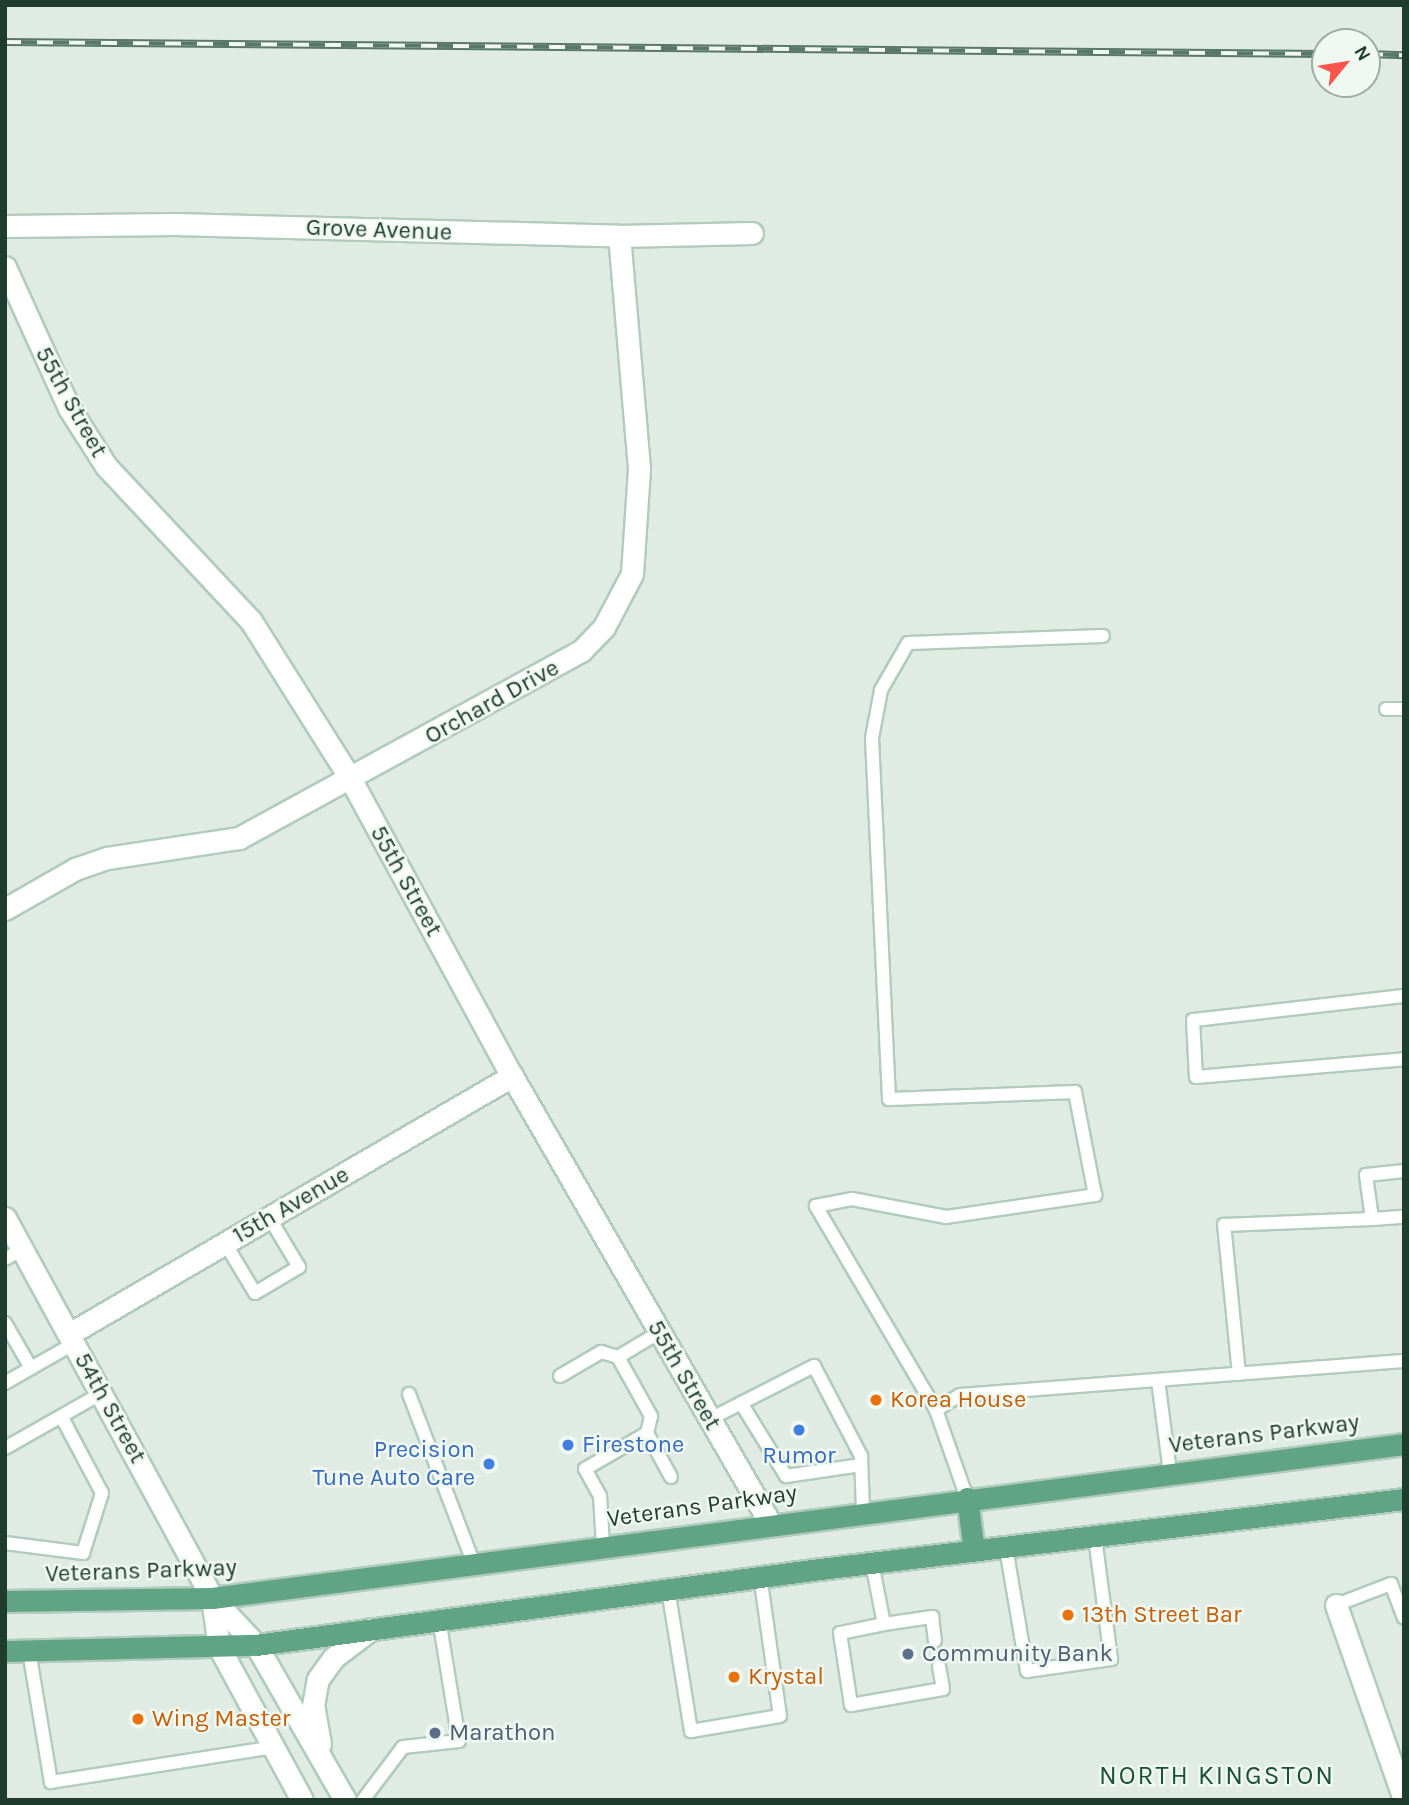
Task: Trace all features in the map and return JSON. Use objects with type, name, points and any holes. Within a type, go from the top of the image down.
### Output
[{"type":"main road","name":"Veterans Parkway","points":[[5,1601],[212,1598],[770,1523],[1404,1444]]},
{"type":"main road","points":[[967,1498],[974,1551]]},
{"type":"main road","points":[[5,1651],[256,1645],[668,1588],[1404,1499]]},
{"type":"street","name":"Grove Avenue","points":[[5,226],[175,224],[619,236],[752,233]]},
{"type":"street","name":"Orchard Drive","points":[[5,909],[75,869],[107,858],[239,838],[351,780],[581,652],[604,627],[632,575],[639,467],[619,236]]},
{"type":"street","name":"55th Street","points":[[5,267],[69,408],[106,466],[251,621],[351,780],[512,1076],[770,1523]]},
{"type":"street","name":"15th Avenue","points":[[72,1338],[225,1243],[512,1076]]},
{"type":"street","name":"54th Street","points":[[5,1218],[14,1254],[72,1338],[212,1598]]},
{"type":"street","points":[[212,1598],[256,1645],[345,1800]]},
{"type":"street","points":[[212,1598],[219,1647],[302,1800]]},
{"type":"street","points":[[1336,1605],[1404,1799]]},
{"type":"street","points":[[326,1766],[313,1706],[318,1679],[333,1658],[370,1629]]},
{"type":"lane","points":[[967,1498],[936,1410],[816,1206],[852,1199],[946,1217],[1095,1195],[1075,1092],[889,1100],[872,738],[881,690],[908,643],[1103,636]]},
{"type":"lane","points":[[1386,709],[1404,709]]},
{"type":"lane","points":[[1404,996],[1193,1020],[1196,1077],[1404,1059]]},
{"type":"lane","points":[[1372,1219],[1366,1175],[1404,1171]]},
{"type":"lane","points":[[225,1243],[255,1293],[299,1267],[269,1217]]},
{"type":"lane","points":[[1239,1374],[1224,1225],[1404,1217]]},
{"type":"lane","points":[[5,1323],[31,1368]]},
{"type":"lane","points":[[618,1357],[660,1332]]},
{"type":"lane","points":[[5,1383],[72,1338]]},
{"type":"lane","points":[[560,1376],[601,1352],[618,1357],[651,1416],[647,1433],[671,1477]]},
{"type":"lane","points":[[936,1410],[960,1395],[1404,1361]]},
{"type":"lane","points":[[710,1419],[814,1366],[861,1465],[863,1511]]},
{"type":"lane","points":[[1158,1380],[1170,1472]]},
{"type":"lane","points":[[5,1448],[102,1393]]},
{"type":"lane","points":[[409,1394],[474,1564]]},
{"type":"lane","points":[[741,1403],[786,1476],[861,1465]]},
{"type":"lane","points":[[5,1543],[83,1553],[102,1493],[61,1416]]},
{"type":"lane","points":[[603,1546],[600,1496],[585,1469],[647,1433]]},
{"type":"lane","points":[[1006,1548],[1027,1671],[1111,1659],[1095,1538]]},
{"type":"lane","points":[[872,1563],[884,1623]]},
{"type":"lane","points":[[668,1588],[691,1731],[780,1716],[760,1577]]},
{"type":"lane","points":[[1336,1605],[1391,1584],[1404,1618]]},
{"type":"lane","points":[[935,1641],[932,1617],[884,1623],[840,1633],[850,1705],[943,1689],[939,1666]]},
{"type":"lane","points":[[363,1800],[403,1748],[459,1741],[439,1619]]},
{"type":"lane","points":[[29,1651],[51,1782],[274,1747]]},
{"type":"railway","points":[[5,42],[1311,54]]},
{"type":"railway","points":[[1381,54],[1404,55]]},
{"type":"place","name":"Korea House","points":[[876,1400]]},
{"type":"place","name":"Rumor","points":[[799,1430]]},
{"type":"place","name":"Firestone","points":[[568,1445]]},
{"type":"place","name":"Precision Tune Auto Care","points":[[489,1464]]},
{"type":"place","name":"13th Street Bar","points":[[1068,1615]]},
{"type":"place","name":"Community Bank","points":[[908,1654]]},
{"type":"place","name":"Krystal","points":[[734,1677]]},
{"type":"place","name":"Wing Master","points":[[138,1719]]},
{"type":"place","name":"Marathon","points":[[435,1733]]},
{"type":"district","name":"NORTH KINGSTON","points":[[1217,1776]]}]
